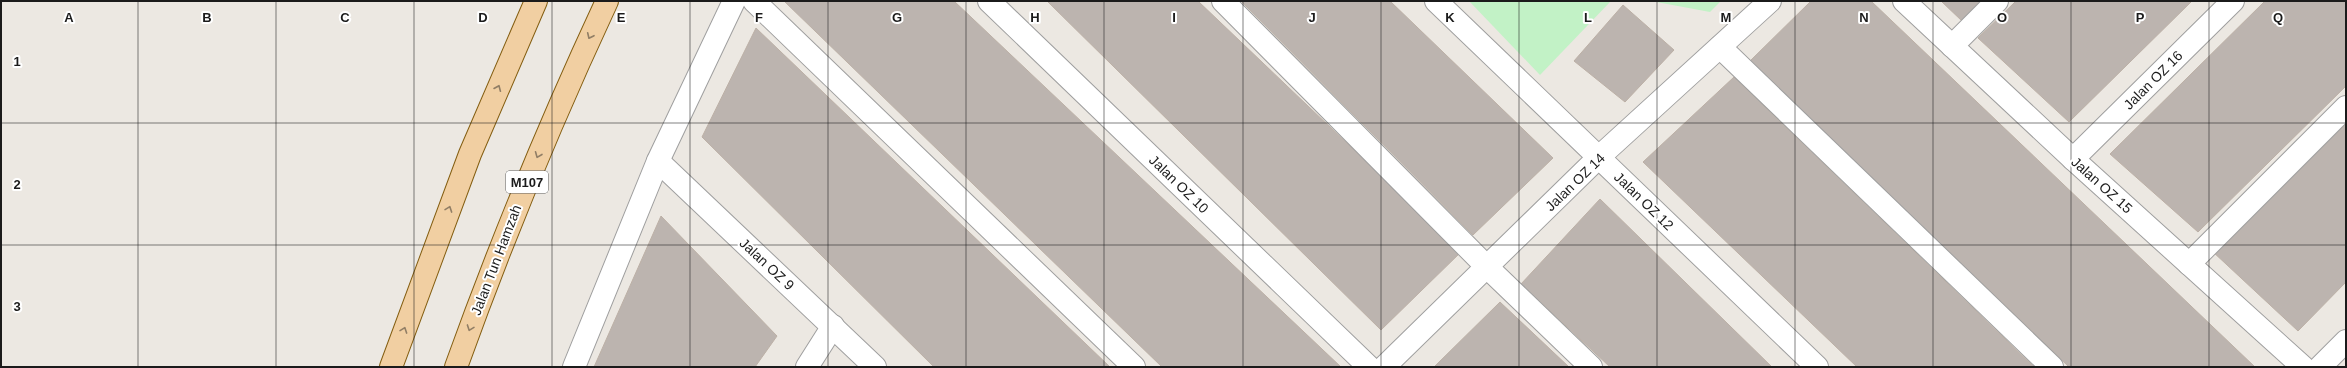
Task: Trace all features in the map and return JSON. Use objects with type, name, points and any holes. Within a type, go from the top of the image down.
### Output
[{"type":"main road","points":[[391,367],[470,154],[536,1]]},
{"type":"main road","name":"Jalan Tun Hamzah","points":[[456,367],[495,259],[559,104],[607,1]]},
{"type":"street","points":[[574,367],[658,161],[734,1]]},
{"type":"street","points":[[754,1],[1134,367]]},
{"type":"street","name":"Jalan OZ 10","points":[[989,1],[1369,367]]},
{"type":"street","points":[[1223,1],[1486,267],[1591,367]]},
{"type":"street","name":"Jalan OZ 12","points":[[1436,1],[1817,367]]},
{"type":"street","name":"Jalan OZ 14","points":[[1384,367],[1599,158],[1770,1]]},
{"type":"street","name":"Jalan OZ 15","points":[[1904,1],[2073,159],[2303,367]]},
{"type":"street","points":[[1952,46],[1997,1]]},
{"type":"street","name":"Jalan OZ 16","points":[[2073,159],[2233,1]]},
{"type":"street","points":[[1720,47],[2052,367]]},
{"type":"street","points":[[2189,264],[2346,107]]},
{"type":"street","name":"Jalan OZ 9","points":[[658,161],[875,367]]},
{"type":"street","points":[[807,367],[832,326]]},
{"type":"street","points":[[2320,367],[2346,341]]},
{"type":"green space","points":[[1469,1],[1611,1],[1540,75]]},
{"type":"green space","points":[[1651,1],[1721,1],[1710,12]]},
{"type":"building","points":[[784,1],[954,1],[1341,367],[1162,367]]},
{"type":"building","points":[[1047,1],[1198,1],[1461,252],[1381,330]]},
{"type":"building","points":[[1241,1],[1390,1],[1553,158],[1473,235]]},
{"type":"building","points":[[1811,1],[1871,1],[2255,367],[2069,367],[1750,61]]},
{"type":"building","points":[[1941,1],[1982,1],[1962,21]]},
{"type":"building","points":[[2016,1],[2192,1],[2069,122],[1978,38]]},
{"type":"building","points":[[2265,1],[2346,1],[2346,86],[2198,232],[2110,154]]},
{"type":"building","points":[[1623,5],[1674,50],[1625,102],[1574,61]]},
{"type":"building","points":[[756,28],[1110,367],[934,367],[702,137]]},
{"type":"building","points":[[1734,77],[2034,367],[1857,367],[1643,162]]},
{"type":"building","points":[[2346,119],[2346,282],[2298,331],[2212,251]]},
{"type":"building","points":[[1600,199],[1772,367],[1610,367],[1521,284]]},
{"type":"building","points":[[661,216],[777,336],[755,367],[594,367]]},
{"type":"building","points":[[1500,302],[1569,367],[1434,367]]}]
